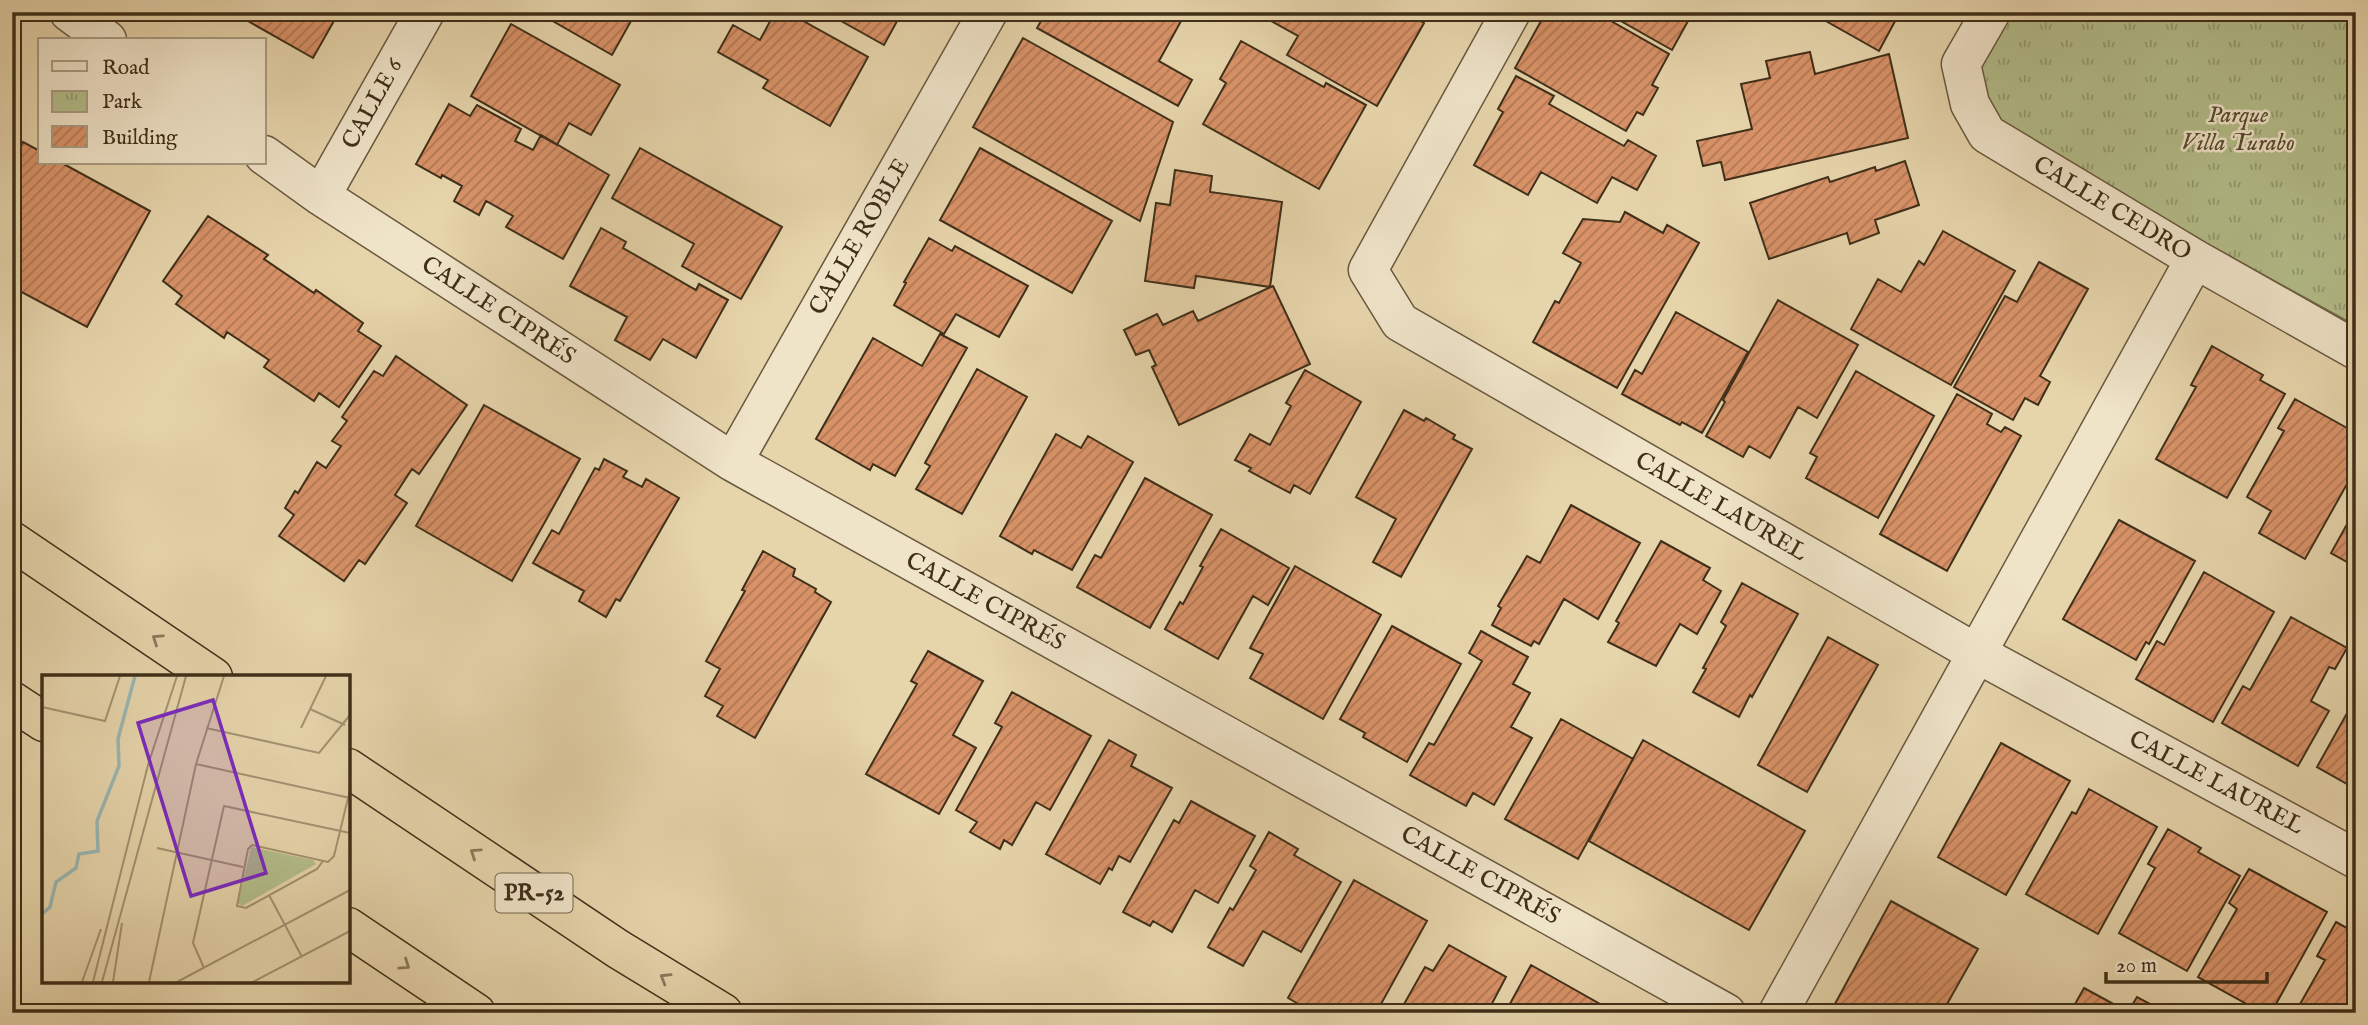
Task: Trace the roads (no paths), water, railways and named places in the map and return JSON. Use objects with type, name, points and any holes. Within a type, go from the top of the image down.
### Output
[{"type":"highway","points":[[18,543],[210,675]]},
{"type":"highway","points":[[12,701],[42,721]]},
{"type":"highway","name":"PR-52","points":[[350,769],[618,949],[723,1013]]},
{"type":"highway","points":[[350,928],[476,1013]]},
{"type":"street","points":[[69,12],[104,38]]},
{"type":"street","name":"CALLE 6","points":[[321,196],[425,12]]},
{"type":"street","name":"CALLE ROBLE","points":[[733,462],[988,12]]},
{"type":"street","name":"CALLE LAUREL","points":[[1511,12],[1368,270],[1400,322],[1976,653],[2356,859]]},
{"type":"street","name":"CALLE CEDRO","points":[[1990,12],[1961,64],[1970,104],[1987,134],[2195,259],[2356,350]]},
{"type":"street","name":"CALLE CIPRÉS","points":[[266,156],[321,196],[733,462],[1727,1013]]},
{"type":"street","points":[[1778,1013],[2195,259]]},
{"type":"park label","name":"Parque Villa Turabo","points":[[2238,129]]}]
